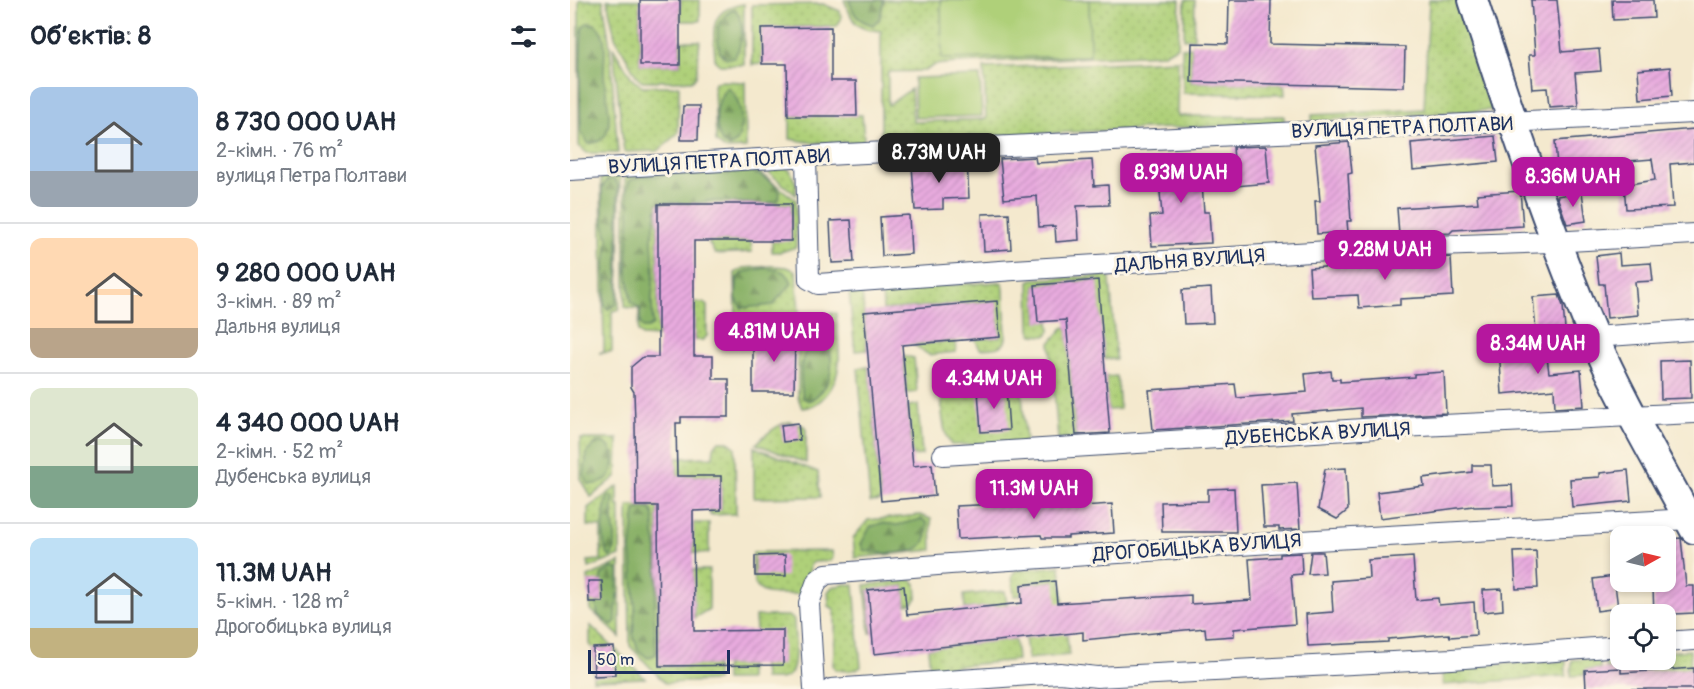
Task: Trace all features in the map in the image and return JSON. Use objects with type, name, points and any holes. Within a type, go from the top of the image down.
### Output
[{"type":"street","points":[[1473,0],[1513,123],[1556,242],[1594,337],[1691,524]]},
{"type":"street","name":"ВУЛИЦЯ ПЕТРА ПОЛТАВИ","points":[[570,170],[806,156],[1694,113]]},
{"type":"street","name":"ДАЛЬНЯ ВУЛИЦЯ","points":[[806,156],[809,279],[818,284],[1377,248],[1556,242],[1694,234]]},
{"type":"street","points":[[1594,337],[1694,330]]},
{"type":"street","name":"ДУБЕНСЬКА ВУЛИЦЯ","points":[[943,455],[1379,428],[1694,413]]},
{"type":"street","name":"ДРОГОБИЦЬКА ВУЛИЦЯ","points":[[814,689],[809,603],[818,581],[826,574],[1246,544],[1691,524]]},
{"type":"street","points":[[1676,641],[1694,640]]},
{"type":"street","points":[[831,689],[1060,673],[1097,683],[1610,647]]},
{"type":"green space","points":[[579,0],[603,0],[610,47],[618,153],[587,153],[579,146]]},
{"type":"green space","points":[[607,0],[640,0],[640,65],[680,65],[680,41],[700,41],[696,77],[691,81],[643,81],[638,79],[615,37]]},
{"type":"green space","points":[[680,0],[700,0],[700,21],[680,21]]},
{"type":"green space","points":[[844,0],[1180,0],[1178,46],[1164,54],[957,63],[935,65],[925,71],[888,72],[888,105],[911,89],[913,122],[986,119],[984,68],[1178,60],[1177,114],[1179,116],[1284,116],[1284,123],[889,140],[881,134],[881,31],[865,29],[856,24]]},
{"type":"green space","points":[[849,0],[884,0],[880,18],[873,25],[859,19]]},
{"type":"green space","points":[[941,0],[1089,0],[1090,56],[942,59]]},
{"type":"green space","points":[[1185,0],[1195,0],[1194,38],[1184,39]]},
{"type":"green space","points":[[1429,0],[1463,0],[1497,104],[1491,110],[1312,121],[1312,115],[1424,109]]},
{"type":"green space","points":[[744,4],[744,65],[720,65],[715,61],[715,24],[724,11]]},
{"type":"green space","points":[[823,4],[840,11],[841,19],[837,26],[762,28],[762,64],[752,65],[752,5]]},
{"type":"green space","points":[[732,10],[736,10],[741,21],[741,40],[734,58],[726,58],[720,53],[718,28],[722,19]]},
{"type":"green space","points":[[587,23],[595,24],[601,30],[604,39],[604,79],[609,118],[604,137],[589,144],[582,135],[580,104],[582,27]]},
{"type":"green space","points":[[613,47],[633,80],[642,86],[679,86],[678,133],[658,151],[624,152]]},
{"type":"green space","points":[[1192,47],[1191,82],[1284,84],[1285,95],[1183,93],[1182,48]]},
{"type":"green space","points":[[980,76],[982,116],[915,118],[914,78]]},
{"type":"green space","points":[[720,81],[745,82],[746,148],[725,149],[716,142],[714,86]]},
{"type":"green space","points":[[726,88],[729,88],[737,100],[741,114],[741,128],[737,142],[730,146],[722,143],[716,115],[719,101]]},
{"type":"green space","points":[[862,115],[864,138],[862,142],[814,143],[790,139],[790,116]]},
{"type":"green space","points":[[781,166],[790,170],[796,184],[796,195],[762,167]]},
{"type":"green space","points":[[754,168],[796,200],[796,247],[781,252],[772,252],[772,241],[791,240],[791,204],[658,205],[658,337],[642,336],[638,332],[639,309],[625,307],[625,174]]},
{"type":"green space","points":[[717,170],[753,171],[776,185],[780,192],[779,200],[764,205],[725,201],[693,204],[665,202],[657,209],[652,239],[653,325],[643,328],[640,323],[640,309],[631,302],[627,269],[629,214],[627,188],[630,180],[645,176]]},
{"type":"green space","points":[[620,175],[619,310],[612,311],[612,352],[599,353],[604,351],[601,178]]},
{"type":"green space","points":[[612,179],[618,186],[618,288],[616,305],[608,309],[604,305],[608,239],[603,219],[602,188],[607,180]]},
{"type":"green space","points":[[708,241],[751,241],[752,252],[715,254]]},
{"type":"green space","points":[[787,267],[796,271],[799,311],[793,318],[736,316],[735,273],[743,268]]},
{"type":"green space","points":[[765,268],[785,273],[792,283],[774,305],[741,308],[736,298],[737,278],[743,272]]},
{"type":"green space","points":[[1108,276],[1116,359],[1104,359],[1097,280],[1035,285],[1038,321],[1049,321],[1050,331],[1046,336],[1033,335],[1030,330],[1029,281]]},
{"type":"green space","points":[[1003,283],[1004,290],[1006,339],[1005,343],[996,348],[980,349],[975,339],[1000,337],[996,301],[883,310],[882,291],[886,289]]},
{"type":"green space","points":[[862,291],[867,350],[855,351],[849,292]]},
{"type":"green space","points":[[694,302],[704,303],[707,306],[707,336],[703,340],[694,340]]},
{"type":"green space","points":[[831,313],[836,313],[838,335],[839,356],[836,377],[821,400],[812,406],[802,408],[798,397],[798,346],[801,342],[822,339],[830,330]]},
{"type":"green space","points":[[1067,327],[1076,438],[1058,439],[1050,343],[1063,328]]},
{"type":"green space","points":[[955,341],[956,352],[929,355],[913,344]]},
{"type":"green space","points":[[820,343],[829,346],[831,370],[827,384],[809,401],[803,398],[801,364],[807,350]]},
{"type":"green space","points":[[903,356],[914,358],[917,392],[907,393]]},
{"type":"green space","points":[[1017,365],[1020,369],[1026,443],[951,445],[944,427],[942,406],[943,394],[953,387],[953,375],[961,368]]},
{"type":"green space","points":[[869,367],[881,501],[870,502],[858,368]]},
{"type":"green space","points":[[1117,376],[1120,409],[1108,410],[1105,377]]},
{"type":"green space","points":[[918,405],[922,455],[912,456],[908,406]]},
{"type":"green space","points":[[790,422],[804,426],[806,430],[806,463],[756,444],[776,427]]},
{"type":"green space","points":[[580,439],[618,439],[617,476],[591,497],[581,479]]},
{"type":"green space","points":[[719,441],[727,441],[735,447],[736,514],[710,515],[710,510],[721,510],[721,476],[677,476],[676,458],[713,457],[714,447]]},
{"type":"green space","points":[[597,442],[611,449],[614,464],[612,472],[606,479],[599,483],[588,484],[584,475],[587,452]]},
{"type":"green space","points":[[754,447],[818,472],[820,497],[754,498]]},
{"type":"green space","points":[[618,486],[620,556],[589,568],[588,561],[601,560],[601,527],[588,526],[588,508]]},
{"type":"green space","points":[[608,496],[614,498],[615,549],[610,557],[604,537],[604,518]]},
{"type":"green space","points":[[628,506],[658,506],[659,666],[716,665],[716,681],[665,683],[630,646]]},
{"type":"green space","points":[[651,509],[654,515],[657,550],[654,610],[656,654],[648,658],[638,650],[633,634],[635,608],[631,548],[635,510]]},
{"type":"green space","points":[[920,515],[931,519],[932,550],[855,558],[853,538],[868,520]]},
{"type":"green space","points":[[922,519],[927,523],[927,534],[924,543],[917,549],[894,553],[863,550],[861,544],[870,527],[881,523],[897,525]]},
{"type":"green space","points":[[693,523],[709,523],[709,553],[693,553]]},
{"type":"green space","points":[[832,551],[833,558],[830,561],[814,562],[810,565],[808,581],[803,593],[768,593],[761,591],[754,582],[753,552]]},
{"type":"green space","points":[[620,562],[620,637],[591,610],[588,577]]},
{"type":"green space","points":[[1060,566],[1069,655],[1028,659],[1025,638],[1054,581],[1021,585],[1022,595],[1014,596],[1012,576],[1015,571],[1019,570]]},
{"type":"green space","points":[[612,568],[618,569],[618,574],[616,621],[612,625],[598,615],[596,606],[600,598],[601,575]]},
{"type":"green space","points":[[693,570],[709,570],[709,609],[694,618]]},
{"type":"green space","points":[[911,580],[916,584],[917,598],[912,604],[906,605],[904,586],[868,590],[872,633],[870,633],[865,585]]},
{"type":"green space","points":[[854,585],[861,667],[845,671],[835,669],[833,665],[835,616],[834,609],[829,606],[828,592],[832,587]]},
{"type":"green space","points":[[1005,591],[1007,605],[965,609],[964,595]]},
{"type":"green space","points":[[755,616],[789,616],[794,620],[794,666],[785,678],[764,679]]},
{"type":"green space","points":[[590,625],[645,678],[593,680]]},
{"type":"green space","points":[[1015,639],[1017,660],[930,669],[928,648]]},
{"type":"green space","points":[[1690,650],[1691,668],[1676,669],[1676,651]]},
{"type":"green space","points":[[1605,656],[1610,656],[1610,669],[1606,669]]},
{"type":"green space","points":[[1600,658],[1600,669],[1585,670],[1585,675],[1571,676],[1572,660]]},
{"type":"green space","points":[[1566,661],[1566,676],[1443,685],[1442,673],[1454,666]]},
{"type":"green space","points":[[725,665],[749,665],[749,680],[725,680]]},
{"type":"green space","points":[[1620,670],[1636,670],[1636,672],[1621,673]]},
{"type":"green space","points":[[1641,670],[1666,670],[1641,672]]},
{"type":"building","points":[[640,0],[680,0],[680,65],[640,65]]},
{"type":"building","points":[[1229,0],[1271,0],[1270,44],[1405,47],[1404,87],[1191,82],[1192,43],[1228,44]]},
{"type":"building","points":[[1531,0],[1557,0],[1562,52],[1599,49],[1601,71],[1575,73],[1578,105],[1549,107],[1547,88],[1532,89],[1529,55],[1535,55]]},
{"type":"building","points":[[1612,0],[1653,0],[1654,18],[1613,20]]},
{"type":"building","points":[[831,27],[831,81],[856,81],[857,116],[788,116],[787,64],[762,64],[761,28]]},
{"type":"building","points":[[1670,67],[1672,96],[1640,99],[1638,70]]},
{"type":"building","points":[[683,106],[699,106],[698,140],[681,140]]},
{"type":"building","points":[[1694,129],[1694,162],[1670,164],[1673,207],[1626,209],[1624,185],[1655,180],[1652,159],[1557,167],[1555,141]]},
{"type":"building","points":[[1495,136],[1498,162],[1413,170],[1411,143]]},
{"type":"building","points":[[1349,142],[1352,173],[1348,174],[1351,221],[1347,221],[1348,232],[1317,234],[1315,201],[1320,201],[1315,145]]},
{"type":"building","points":[[1266,146],[1269,183],[1236,186],[1233,147]]},
{"type":"building","points":[[1200,155],[1204,212],[1209,212],[1211,243],[1152,246],[1150,216],[1162,215],[1157,158]]},
{"type":"building","points":[[1035,157],[1036,163],[1092,160],[1094,186],[1108,185],[1109,205],[1077,206],[1079,240],[1056,242],[1055,226],[1039,227],[1037,196],[1004,199],[1000,159]]},
{"type":"building","points":[[967,162],[969,198],[943,199],[943,209],[915,210],[912,165]]},
{"type":"building","points":[[1520,191],[1523,226],[1399,235],[1397,208],[1478,203],[1477,194]]},
{"type":"building","points":[[1582,192],[1586,221],[1567,224],[1557,196]]},
{"type":"building","points":[[658,204],[791,204],[791,241],[694,241],[694,356],[713,356],[713,379],[729,379],[729,417],[681,417],[681,423],[676,423],[677,476],[721,476],[721,510],[693,511],[694,631],[783,630],[783,665],[659,666],[658,506],[636,506],[634,392],[631,387],[631,367],[643,357],[658,357]]},
{"type":"building","points":[[1009,213],[1011,249],[984,251],[982,214]]},
{"type":"building","points":[[909,215],[911,254],[882,256],[880,217]]},
{"type":"building","points":[[851,220],[854,262],[832,263],[830,221]]},
{"type":"building","points":[[1619,253],[1620,265],[1651,263],[1653,281],[1635,282],[1638,315],[1607,318],[1604,284],[1599,284],[1596,256]]},
{"type":"building","points":[[1451,257],[1453,296],[1400,299],[1400,305],[1359,308],[1358,295],[1311,297],[1309,268],[1400,262],[1400,259]]},
{"type":"building","points":[[1098,280],[1110,433],[1076,435],[1066,320],[1038,322],[1035,285]]},
{"type":"building","points":[[1211,288],[1213,323],[1184,324],[1182,290]]},
{"type":"building","points":[[1559,295],[1563,306],[1565,329],[1536,331],[1533,297]]},
{"type":"building","points":[[997,301],[1000,337],[902,345],[913,466],[932,464],[935,496],[881,501],[864,312]]},
{"type":"building","points":[[753,335],[795,335],[794,392],[753,392]]},
{"type":"building","points":[[1545,342],[1549,373],[1581,370],[1584,406],[1555,408],[1554,389],[1502,394],[1499,347]]},
{"type":"building","points":[[1690,360],[1691,398],[1661,399],[1660,361]]},
{"type":"building","points":[[1331,371],[1332,379],[1340,379],[1340,382],[1414,377],[1414,374],[1444,372],[1446,413],[1361,417],[1361,408],[1292,414],[1293,421],[1153,430],[1149,390],[1235,384],[1237,398],[1307,392],[1305,374]]},
{"type":"building","points":[[1006,389],[1009,430],[981,432],[978,391]]},
{"type":"building","points":[[798,423],[800,440],[783,442],[781,425]]},
{"type":"building","points":[[1472,465],[1491,465],[1492,486],[1512,485],[1513,506],[1473,506],[1380,518],[1377,492],[1424,486],[1423,478],[1472,472]]},
{"type":"building","points":[[1346,468],[1348,510],[1337,519],[1318,509],[1325,469]]},
{"type":"building","points":[[1628,470],[1631,501],[1572,507],[1570,479],[1600,477],[1600,473]]},
{"type":"building","points":[[1297,483],[1300,529],[1279,530],[1279,527],[1264,527],[1261,485]]},
{"type":"building","points":[[1234,488],[1236,532],[1162,532],[1161,502],[1208,501],[1208,489]]},
{"type":"building","points":[[1040,499],[1067,499],[1067,507],[1112,504],[1114,533],[1068,536],[1068,538],[1042,538],[1041,535],[958,539],[956,506],[1041,502]]},
{"type":"building","points":[[1676,538],[1681,538],[1686,586],[1694,586],[1694,613],[1676,614],[1676,604],[1654,604],[1653,592],[1676,592]]},
{"type":"building","points":[[1536,551],[1538,588],[1516,589],[1514,552]]},
{"type":"building","points":[[1311,552],[1323,552],[1325,573],[1308,574]]},
{"type":"building","points":[[1301,553],[1302,574],[1291,575],[1295,624],[1234,629],[1234,636],[1206,638],[1205,628],[1083,640],[1083,632],[874,654],[868,590],[904,586],[907,615],[1022,603],[1021,585],[1055,581],[1057,603],[1191,595],[1191,604],[1252,600],[1249,559]]},
{"type":"building","points":[[785,555],[786,576],[755,576],[755,556]]},
{"type":"building","points":[[1413,557],[1416,600],[1438,598],[1439,605],[1474,602],[1476,635],[1450,637],[1449,634],[1388,639],[1388,642],[1308,646],[1306,614],[1333,612],[1331,581],[1369,578],[1368,560]]},
{"type":"building","points":[[1610,577],[1610,592],[1616,592],[1618,604],[1610,604],[1610,609],[1597,611],[1593,579]]},
{"type":"building","points":[[588,581],[602,581],[603,602],[589,602]]},
{"type":"building","points":[[1502,589],[1503,610],[1484,612],[1483,590]]},
{"type":"building","points":[[614,647],[615,675],[594,676],[593,648]]},
{"type":"building","points":[[1694,668],[1694,689],[1586,689],[1585,670],[1610,669],[1621,670],[1621,673]]}]
